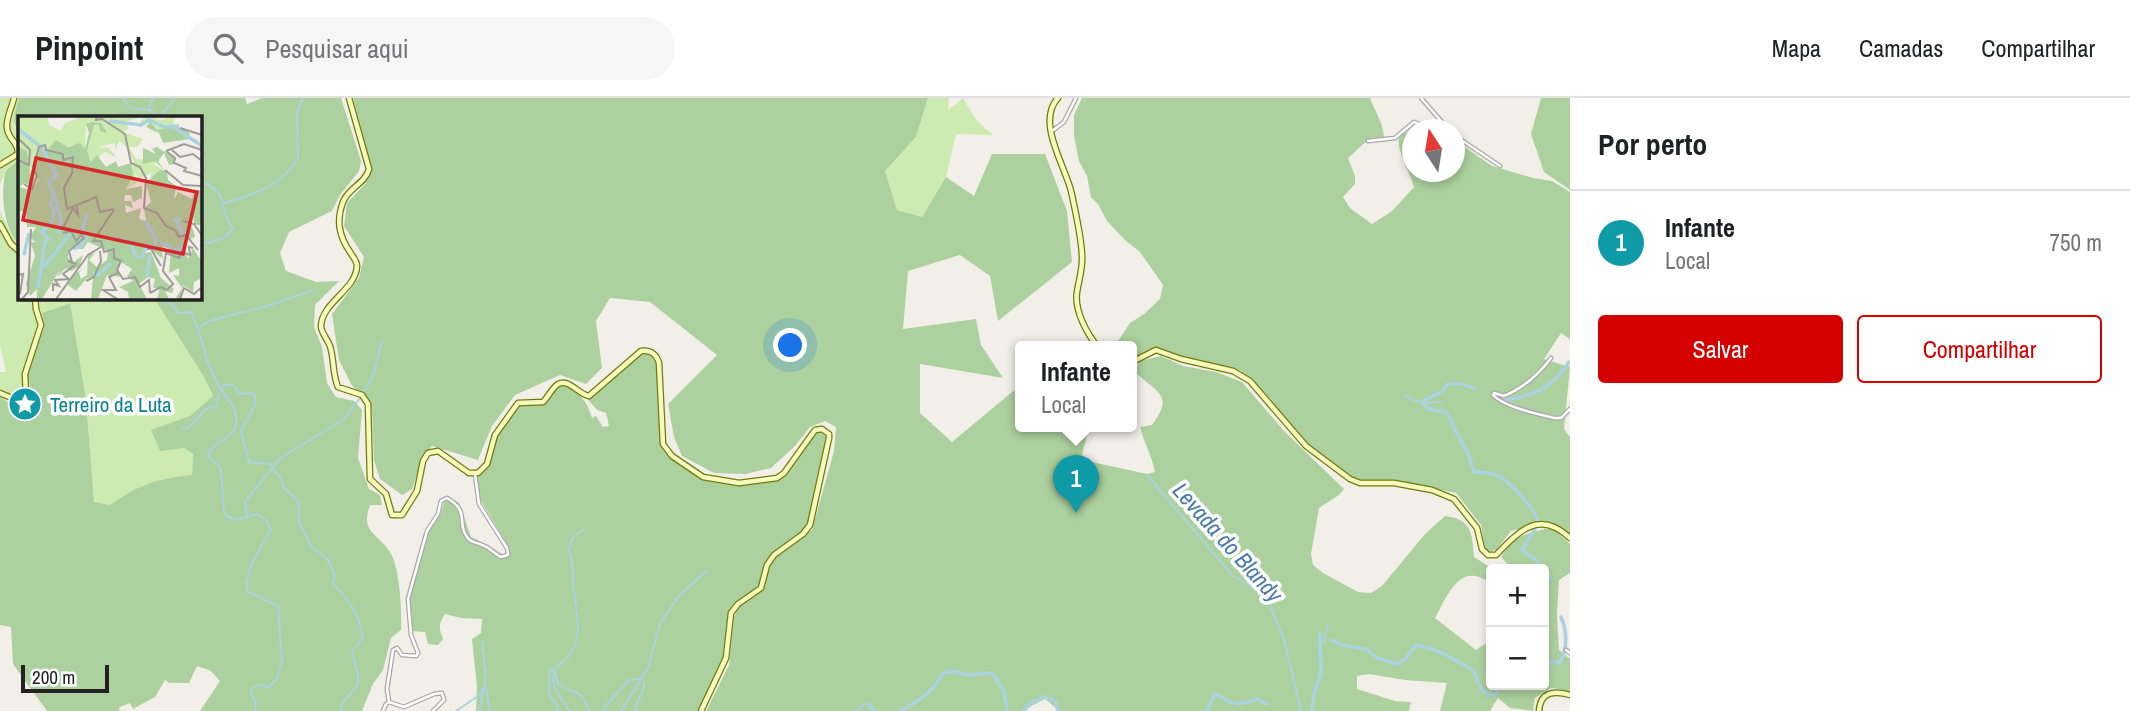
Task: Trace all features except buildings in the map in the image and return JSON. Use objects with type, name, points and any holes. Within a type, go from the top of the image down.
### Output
[{"type":"main road","points":[[0,165],[18,154],[18,146],[9,135],[7,127],[14,98]]},
{"type":"main road","points":[[349,98],[369,165],[365,179],[344,199],[339,226],[341,239],[356,260],[356,271],[352,280],[331,305],[321,324],[331,348],[336,384],[362,395],[367,401],[370,478],[386,494],[392,515],[402,515],[417,492],[426,455],[431,452],[442,453],[465,471],[475,474],[485,468],[492,439],[519,402],[542,402],[557,385],[563,383],[571,385],[583,396],[589,396],[634,356],[646,351],[655,355],[659,363],[663,444],[672,456],[703,477],[739,483],[777,478],[815,430],[827,431],[830,438],[810,525],[803,534],[775,555],[767,565],[761,588],[738,604],[731,613],[726,658],[701,711]]},
{"type":"main road","points":[[1058,98],[1050,111],[1055,152],[1070,184],[1081,246],[1082,264],[1077,303],[1086,330],[1094,341]]},
{"type":"main road","points":[[0,224],[11,244],[18,250]]},
{"type":"main road","points":[[0,393],[19,401],[26,396],[25,374],[41,325],[35,299]]},
{"type":"main road","points":[[1137,359],[1156,350],[1239,373],[1250,381],[1306,446],[1350,480],[1364,484],[1394,483],[1440,491],[1454,499],[1477,528],[1482,549],[1488,555],[1496,555],[1514,536],[1535,525],[1554,526],[1570,538]]},
{"type":"main road","points":[[1539,711],[1541,701],[1548,694],[1557,692],[1570,695]]},
{"type":"street","points":[[1052,131],[1064,122],[1076,98]]},
{"type":"street","points":[[1421,98],[1439,119]]},
{"type":"street","points":[[1368,141],[1395,138],[1402,132]]},
{"type":"street","points":[[1465,142],[1500,166]]},
{"type":"street","points":[[1551,358],[1538,374],[1520,388],[1504,396],[1493,395],[1516,408],[1554,418],[1561,418],[1570,409]]},
{"type":"street","points":[[389,702],[387,689],[394,650],[397,649],[402,655],[416,656],[418,653],[410,633],[408,592],[427,531],[438,513],[441,500],[447,498],[458,505],[464,519],[464,533],[470,541],[486,546],[501,557],[508,555],[507,548],[480,504],[475,474]]},
{"type":"street","points":[[1566,650],[1570,653]]},
{"type":"street","points":[[389,702],[404,707],[442,693],[444,700],[433,711]]},
{"type":"street","points":[[383,711],[389,702]]},
{"type":"green space","points":[[0,98],[19,98],[14,126],[18,132],[18,161],[6,172],[0,184]]},
{"type":"green space","points":[[19,98],[245,98],[247,104],[262,98],[341,98],[361,161],[359,171],[340,195],[332,211],[289,232],[280,253],[286,271],[316,282],[339,281],[315,305],[314,327],[322,347],[327,383],[336,397],[354,401],[362,410],[358,458],[369,489],[380,495],[382,505],[370,505],[367,521],[371,532],[390,552],[398,579],[401,630],[391,638],[383,670],[373,684],[362,711],[200,711],[220,681],[211,671],[197,666],[189,683],[169,683],[165,680],[155,697],[133,709],[130,703],[120,707],[119,711],[47,711],[13,664],[11,627],[0,625],[0,397],[25,414],[33,401],[27,373],[44,328],[42,313],[70,303],[86,400],[94,502],[110,505],[148,484],[192,475],[193,454],[184,448],[160,451],[151,430],[190,416],[213,396],[155,299],[201,299],[201,116],[18,116],[18,132],[14,121]]},
{"type":"green space","points":[[353,98],[928,98],[916,137],[885,171],[897,210],[922,217],[946,177],[974,196],[992,154],[1045,154],[1067,211],[1072,262],[998,321],[990,276],[960,255],[908,271],[903,329],[976,319],[981,345],[1003,378],[920,364],[920,413],[952,442],[1015,390],[1015,432],[1088,432],[1077,475],[1092,462],[1147,474],[1155,472],[1140,427],[1152,425],[1163,401],[1157,391],[1137,374],[1140,361],[1161,356],[1183,366],[1216,372],[1242,382],[1285,432],[1344,489],[1319,508],[1311,554],[1313,565],[1358,592],[1371,593],[1382,586],[1425,534],[1445,516],[1461,520],[1471,534],[1474,557],[1486,565],[1486,580],[1475,576],[1461,579],[1450,590],[1435,618],[1476,650],[1486,643],[1486,690],[1548,690],[1535,698],[1533,711],[1510,708],[1498,698],[1490,711],[1440,711],[1447,683],[1369,674],[1357,676],[1357,689],[1395,701],[1411,702],[1409,711],[1060,711],[1045,699],[1025,711],[706,711],[729,665],[734,617],[740,604],[731,613],[728,651],[701,711],[476,711],[477,687],[472,639],[481,633],[482,619],[445,614],[440,626],[443,639],[438,645],[428,644],[425,632],[411,631],[408,596],[427,528],[441,513],[445,499],[449,497],[459,503],[471,537],[502,554],[509,554],[503,537],[481,501],[475,470],[482,471],[485,468],[492,439],[518,403],[543,400],[563,383],[581,397],[592,418],[596,416],[603,427],[609,426],[606,413],[597,410],[585,396],[638,353],[651,352],[659,363],[663,444],[669,453],[686,467],[706,477],[738,483],[781,476],[813,434],[822,429],[829,438],[810,525],[788,545],[812,530],[834,451],[836,427],[825,421],[810,427],[795,446],[771,468],[745,474],[714,473],[682,456],[674,437],[668,404],[717,355],[650,302],[610,298],[596,321],[602,368],[586,384],[560,375],[515,395],[492,426],[478,460],[432,446],[423,457],[412,489],[402,495],[380,479],[374,460],[372,409],[351,384],[339,360],[332,314],[359,278],[364,257],[344,226],[347,203],[366,183],[370,162]]},
{"type":"green space","points":[[928,98],[949,98],[948,110],[963,98],[980,123],[994,135],[956,134],[946,177],[922,218],[897,210],[885,171],[916,137]]},
{"type":"green space","points":[[1082,98],[1370,98],[1384,137],[1370,138],[1348,158],[1355,184],[1343,197],[1350,208],[1372,224],[1392,211],[1414,187],[1412,182],[1465,182],[1465,147],[1492,166],[1552,181],[1570,192],[1570,339],[1561,333],[1544,359],[1570,367],[1564,429],[1570,437],[1570,535],[1558,526],[1537,524],[1511,531],[1497,549],[1488,553],[1481,525],[1456,493],[1395,480],[1363,482],[1353,479],[1309,446],[1241,371],[1178,356],[1154,347],[1137,356],[1137,341],[1118,341],[1130,323],[1160,299],[1163,285],[1140,252],[1107,221],[1091,197],[1074,136],[1074,115]]},
{"type":"green space","points":[[1541,98],[1570,98],[1570,190],[1544,172],[1531,134]]},
{"type":"green space","points":[[1402,135],[1402,157],[1399,142]]},
{"type":"green space","points":[[18,161],[18,243],[9,229],[4,209],[6,171]]},
{"type":"green space","points":[[0,210],[18,243],[18,299],[155,299],[204,377],[213,397],[190,416],[184,448],[193,455],[192,475],[148,484],[110,505],[94,503],[86,400],[69,303],[42,313],[42,330],[28,372],[31,401],[25,414],[0,397],[0,372],[6,372],[0,345]]},
{"type":"green space","points":[[1544,529],[1554,529],[1570,544],[1570,573],[1559,580],[1557,615],[1559,650],[1570,659],[1570,691],[1549,689],[1549,564],[1507,564],[1501,557],[1514,538]]},
{"type":"waterway","points":[[123,98],[130,108],[151,110],[155,116]]},
{"type":"waterway","points":[[148,110],[153,98]]},
{"type":"waterway","points":[[161,116],[175,98]]},
{"type":"waterway","points":[[224,203],[266,188],[292,167],[298,158],[297,114],[303,98]]},
{"type":"waterway","points":[[201,181],[217,191],[233,228],[219,240],[201,243]]},
{"type":"waterway","points":[[199,328],[209,321],[274,304],[313,290]]},
{"type":"waterway","points":[[166,299],[179,313],[191,312],[213,376],[235,413],[236,424],[231,434],[213,447],[208,456],[220,468],[226,516],[237,520],[257,514],[266,520],[271,529],[251,567],[247,591],[278,606],[282,661],[277,679],[269,687],[258,685],[251,689],[256,703],[255,711]]},
{"type":"waterway","points":[[363,394],[373,377],[382,341]]},
{"type":"waterway","points":[[1499,400],[1521,397],[1539,390],[1555,379],[1569,362]]},
{"type":"waterway","points":[[1475,389],[1463,384],[1447,384],[1443,391],[1425,400],[1424,405],[1428,409],[1446,412],[1468,454],[1474,472],[1493,474],[1507,482],[1526,502],[1538,521]]},
{"type":"waterway","points":[[222,388],[224,385],[232,385],[239,394],[255,395],[255,405],[241,431],[249,462],[270,464],[284,488],[298,501],[299,522],[311,546],[328,560],[335,577],[333,584],[359,621],[363,638],[352,652],[358,681],[355,689],[344,701],[341,711]]},
{"type":"waterway","points":[[182,429],[188,428],[206,409],[216,406],[219,392]]},
{"type":"waterway","points":[[1405,395],[1422,402]]},
{"type":"waterway","points":[[247,516],[245,502],[280,458],[343,420],[360,398]]},
{"type":"waterway","points":[[1426,403],[1442,402]]},
{"type":"waterway","name":"Levada do Blandy","points":[[1149,477],[1232,575],[1261,593],[1269,603],[1284,639],[1301,711]]},
{"type":"waterway","points":[[570,711],[557,692],[553,677],[554,669],[565,660],[576,641],[578,620],[569,552],[573,538],[584,529]]},
{"type":"waterway","points":[[1535,529],[1522,550],[1539,564]]},
{"type":"waterway","points":[[621,711],[648,668],[660,624],[678,597],[707,570]]},
{"type":"waterway","points":[[1549,661],[1560,663],[1562,657],[1566,635],[1561,617]]},
{"type":"waterway","points":[[1325,643],[1328,625]]},
{"type":"waterway","points":[[1312,711],[1314,693],[1321,675],[1320,634]]},
{"type":"waterway","points":[[1331,640],[1366,649],[1377,658],[1397,664],[1405,659],[1416,645],[1432,649],[1474,671],[1486,693],[1495,695],[1498,690]]},
{"type":"waterway","points":[[479,711],[486,679],[482,641]]},
{"type":"waterway","points":[[552,668],[549,670],[549,692],[558,706],[557,711]]},
{"type":"waterway","points":[[555,671],[558,684],[580,695],[589,711]]},
{"type":"waterway","points":[[899,711],[924,696],[935,686],[942,674],[949,671],[969,675],[992,673],[1004,691],[1007,711]]},
{"type":"waterway","points":[[604,711],[629,680],[639,679]]},
{"type":"waterway","points":[[636,711],[644,682]]},
{"type":"waterway","points":[[456,711],[478,696],[483,688]]},
{"type":"waterway","points":[[486,689],[490,711]]},
{"type":"waterway","points":[[1207,711],[1216,694],[1236,704],[1257,699],[1267,704]]},
{"type":"waterway","points":[[1023,711],[1034,701],[1045,697],[1055,701],[1058,711]]},
{"type":"waterway","points":[[856,711],[864,704]]},
{"type":"waterway","points":[[868,704],[875,711]]},
{"type":"place","name":"Terreiro da Luta","points":[[25,404]]},
{"type":"place","name":"Infante","points":[[1076,513]]}]
